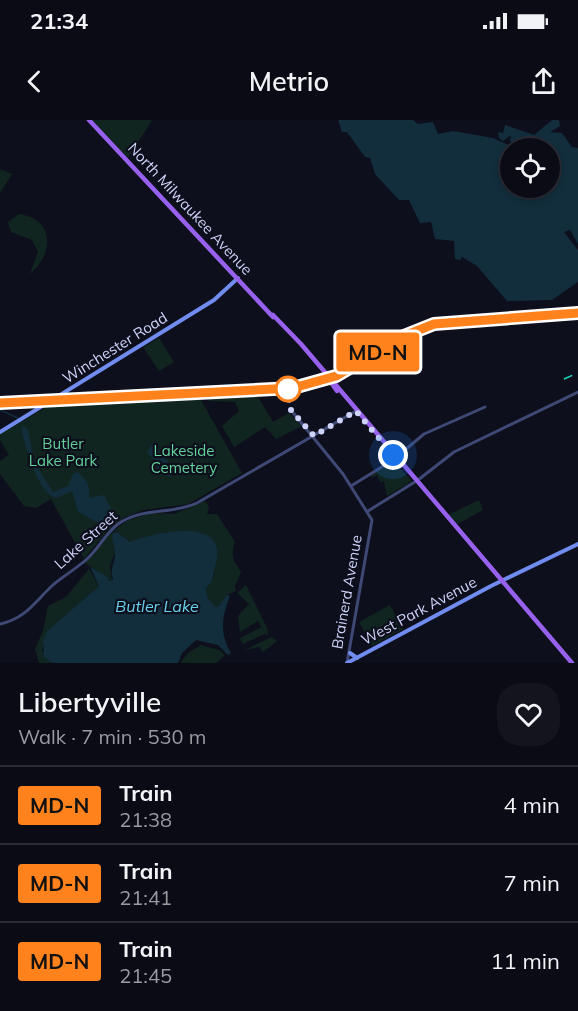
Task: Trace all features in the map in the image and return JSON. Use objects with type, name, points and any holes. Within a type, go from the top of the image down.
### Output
[{"type":"main road","name":"North Milwaukee Avenue","points":[[89,120],[301,346],[572,663]]},
{"type":"main road","name":"Winchester Road","points":[[0,432],[25,419],[214,300],[238,278]]},
{"type":"main road","name":"West Park Avenue","points":[[347,663],[502,581],[578,544]]},
{"type":"main road","points":[[350,653],[357,658]]},
{"type":"street","points":[[290,409],[314,436],[368,511],[416,481],[454,452],[578,392]]},
{"type":"street","points":[[351,486],[395,458],[424,434],[485,407]]},
{"type":"street","name":"Lake Street","points":[[0,624],[27,613],[48,590],[87,559],[108,532],[114,528],[138,514],[188,507],[356,411]]},
{"type":"street","name":"Brainerd Avenue","points":[[347,663],[372,522],[368,511]]},
{"type":"green space","points":[[92,120],[152,120],[128,158]]},
{"type":"green space","points":[[0,169],[12,174],[0,193]]},
{"type":"green space","points":[[19,214],[31,217],[39,223],[47,238],[44,256],[30,274],[38,252],[32,240],[11,232],[8,222]]},
{"type":"green space","points":[[159,338],[174,362],[159,371],[143,347]]},
{"type":"green space","points":[[257,395],[273,422],[289,413],[302,426],[276,439],[265,427],[234,447],[222,426],[239,411],[235,402],[209,401],[206,397]]},
{"type":"green space","name":"Butler Lake Park","points":[[191,397],[191,400],[201,400],[242,473],[188,504],[143,510],[123,518],[107,531],[84,559],[51,499],[36,508],[24,506],[0,474],[0,461],[9,455],[0,440],[0,434],[50,405]]},
{"type":"green space","points":[[394,462],[412,481],[387,496],[384,481],[381,483],[377,475],[372,478],[370,475]]},
{"type":"green space","points":[[479,500],[483,510],[456,525],[448,515]]},
{"type":"green space","points":[[205,501],[209,507],[207,514],[217,514],[235,542],[233,558],[241,572],[235,586],[236,591],[227,595],[219,606],[214,607],[207,597],[206,588],[214,575],[216,545],[200,533],[176,532],[130,542],[116,531],[112,533],[115,552],[110,566],[112,581],[85,563],[110,534],[126,521],[150,513],[174,514]]},
{"type":"green space","points":[[89,569],[99,586],[47,631],[42,651],[53,663],[39,663],[35,649],[43,631],[48,606],[66,597]]},
{"type":"green space","points":[[246,585],[268,630],[267,636],[258,621],[240,632],[238,616],[249,604],[237,593]]},
{"type":"green space","points":[[390,605],[403,629],[372,646],[359,622]]},
{"type":"green space","points":[[262,627],[265,634],[243,644],[240,638]]},
{"type":"green space","points":[[272,637],[277,641],[263,652],[260,647],[244,650]]},
{"type":"green space","points":[[201,645],[219,650],[225,655],[216,663],[180,663],[188,653]]},
{"type":"water","points":[[338,120],[413,120],[418,124],[433,122],[438,134],[453,131],[493,138],[500,141],[500,198],[560,198],[560,138],[510,138],[511,135],[500,139],[498,132],[503,133],[505,125],[534,135],[552,120],[559,120],[560,126],[550,132],[562,133],[572,147],[578,148],[578,244],[570,230],[564,232],[578,250],[578,282],[552,300],[507,301],[477,266],[462,257],[460,260],[455,259],[454,241],[435,239],[431,222],[420,223],[409,200],[399,200],[375,174],[370,158],[365,157],[347,132],[342,132]]},
{"type":"water","points":[[23,426],[28,430],[34,462],[53,492],[68,486],[73,474],[78,472],[88,484],[89,498],[104,495],[113,516],[110,529],[78,512],[72,491],[56,498],[43,487],[29,456],[21,428]]},
{"type":"water","points":[[153,443],[169,463],[172,477],[159,474],[155,461],[147,452]]},
{"type":"water","name":"Butler Lake","points":[[186,531],[201,533],[211,538],[217,548],[216,563],[212,580],[206,588],[207,597],[215,607],[219,606],[227,595],[230,596],[225,611],[223,631],[231,653],[228,655],[218,645],[196,640],[182,653],[178,663],[53,663],[44,657],[43,641],[47,631],[99,586],[90,567],[106,576],[110,581],[113,579],[115,554],[112,533],[117,532],[130,542],[155,535]]},
{"type":"waterway","points":[[0,410],[18,418]]},
{"type":"railway","points":[[0,403],[293,388],[330,377],[405,335],[439,323],[478,317],[578,313]]},
{"type":"railway","points":[[564,379],[573,375]]},
{"type":"train","name":"MD-N","points":[[0,403],[293,388],[318,383],[336,376],[404,336],[434,324],[578,313]]},
{"type":"route","points":[[288,389],[290,409],[314,436],[356,411],[393,455]]},
{"type":"park label","name":"Lakeside Cemetery","points":[[184,460]]}]
